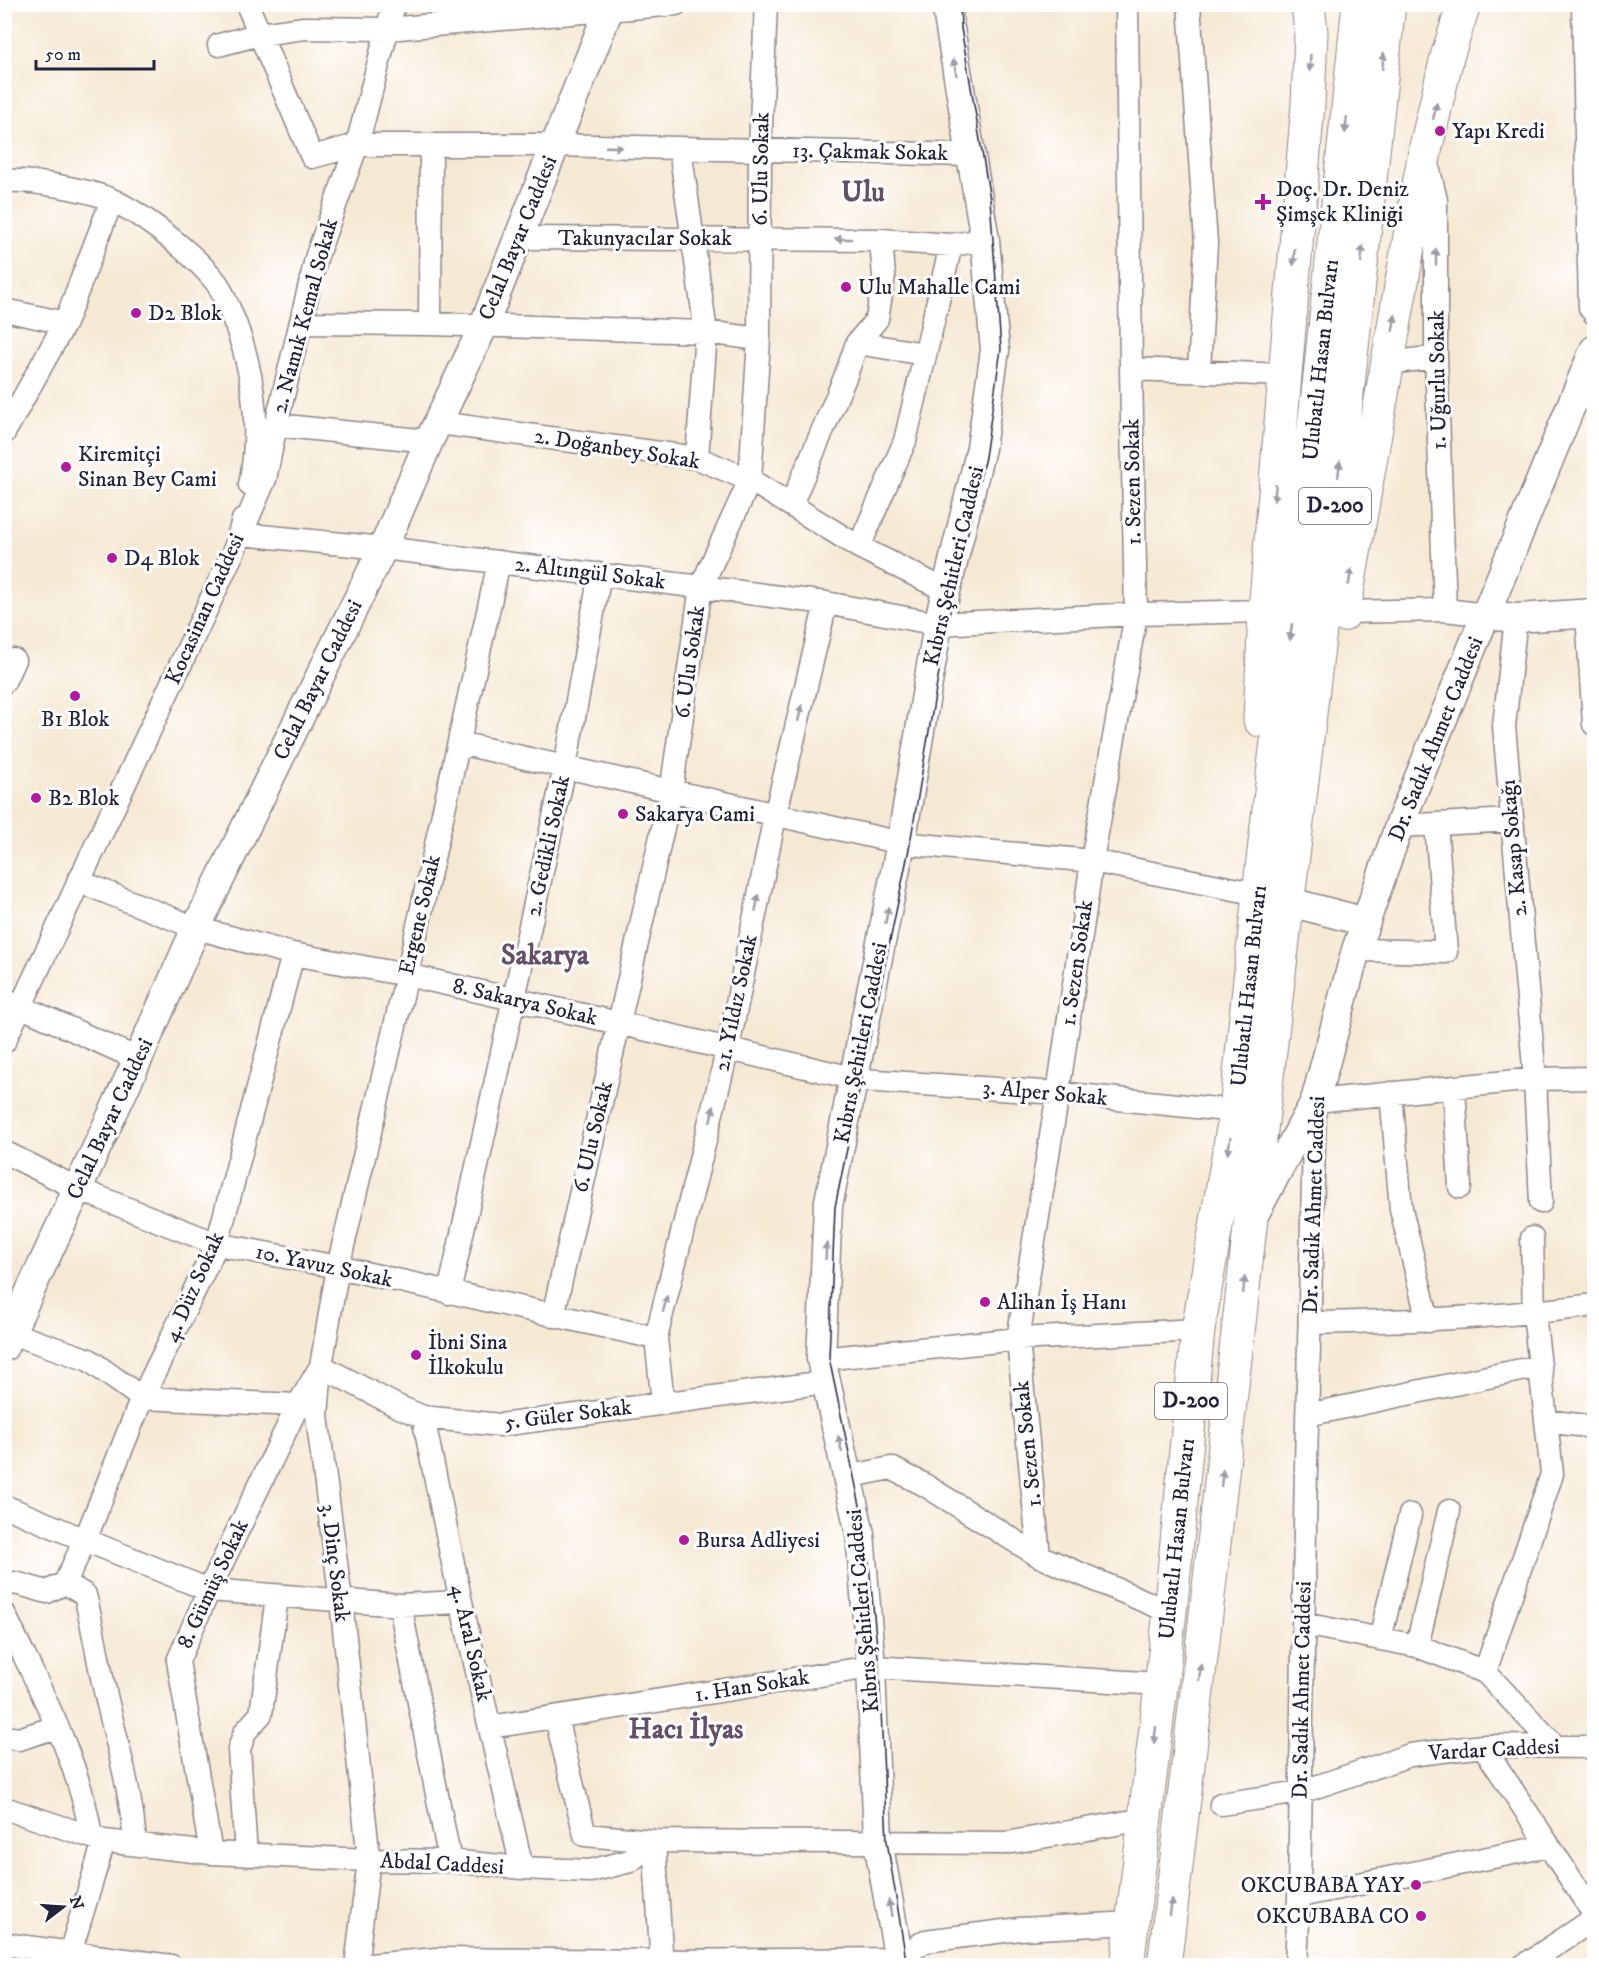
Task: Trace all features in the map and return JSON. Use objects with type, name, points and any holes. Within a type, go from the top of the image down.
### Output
[{"type":"highway","points":[[1266,838],[1259,756],[1265,611],[1308,104],[1311,32],[1308,4]]},
{"type":"highway","name":"Ulubatlı Hasan Bulvarı","points":[[1127,1965],[1170,1612],[1198,1330],[1236,1111],[1319,385],[1359,4]]},
{"type":"highway","name":"Ulubatlı Hasan Bulvarı","points":[[1164,1965],[1338,485],[1389,4]]},
{"type":"highway","points":[[1275,1007],[1301,905],[1343,612],[1425,151],[1447,57],[1464,8]]},
{"type":"main road","name":"Kıbrıs Şehitleri Caddesi","points":[[900,1962],[878,1841],[871,1667],[860,1534],[824,1371],[828,1206],[901,843],[938,624],[981,448],[995,350],[985,240],[946,4]]},
{"type":"main road","name":"Celal Bayar Caddesi","points":[[8,1340],[196,928],[383,548],[483,327],[610,7]]},
{"type":"main road","name":"Dr. Sadık Ahmet Caddesi","points":[[1315,1101],[1356,950],[1399,826],[1594,350]]},
{"type":"main road","points":[[1487,615],[1516,618],[1591,614]]},
{"type":"main road","points":[[1301,905],[1366,922]]},
{"type":"main road","points":[[1251,1221],[1315,1101]]},
{"type":"street","points":[[247,4],[260,34]]},
{"type":"street","name":"2. Namık Kemal Sokak","points":[[241,534],[265,480],[317,255],[357,146],[394,4]]},
{"type":"street","points":[[219,45],[260,34],[304,28],[388,29],[610,7],[676,4]]},
{"type":"street","name":"6. Ulu Sokak","points":[[553,1316],[671,792],[701,587],[750,480],[759,339],[760,150],[766,4]]},
{"type":"street","name":"1. Sezen Sokak","points":[[1039,1556],[1018,1339],[1058,1093],[1092,861],[1136,614],[1127,4]]},
{"type":"street","points":[[1189,4],[1206,243],[1198,370]]},
{"type":"street","points":[[1582,4],[1592,310]]},
{"type":"street","name":"13. Çakmak Sokak","points":[[260,34],[312,157],[357,146],[431,145],[555,145],[970,155]]},
{"type":"street","points":[[430,324],[431,145]]},
{"type":"street","points":[[680,149],[706,332],[697,458]]},
{"type":"street","name":"1. Uğurlu Sokak","points":[[1425,151],[1436,200],[1436,357],[1445,610]]},
{"type":"street","name":"Kocasinan Caddesi","points":[[4,181],[74,189],[112,200],[149,223],[175,243],[217,283],[238,329],[251,373],[255,427],[252,477],[241,534],[78,882],[13,1003],[4,1042]]},
{"type":"street","points":[[4,433],[65,322],[112,200]]},
{"type":"street","name":"Takunyacılar Sokak","points":[[520,238],[881,240],[951,245],[985,240]]},
{"type":"street","points":[[791,505],[846,375],[857,342],[877,319],[884,276],[881,240]]},
{"type":"street","points":[[859,547],[905,441],[951,245]]},
{"type":"street","points":[[4,310],[65,322]]},
{"type":"street","points":[[301,323],[430,324],[706,332],[759,339]]},
{"type":"street","points":[[857,342],[925,354]]},
{"type":"street","points":[[1388,363],[1436,357]]},
{"type":"street","points":[[1131,369],[1285,375]]},
{"type":"street","name":"2. Doğanbey Sokak","points":[[276,425],[434,432],[697,458],[750,480],[859,547],[945,590]]},
{"type":"street","name":"2. Altıngül Sokak","points":[[241,534],[383,548],[826,603],[938,624],[1136,614],[1265,611]]},
{"type":"street","name":"Ergene Sokak","points":[[338,1267],[407,975],[499,562]]},
{"type":"street","name":"2. Gedikli Sokak","points":[[449,1293],[565,767],[600,574]]},
{"type":"street","name":"21. Yıldız Sokak","points":[[663,1403],[656,1338],[728,1048],[775,816],[826,603]]},
{"type":"street","points":[[1343,612],[1445,610],[1487,615]]},
{"type":"street","points":[[1591,614],[1594,724]]},
{"type":"street","name":"2. Kasap Sokağı","points":[[1516,618],[1504,726],[1534,1079],[1541,1202]]},
{"type":"street","points":[[4,682],[14,660]]},
{"type":"street","points":[[459,743],[901,843],[1092,861],[1259,894]]},
{"type":"street","points":[[1399,826],[1512,820]]},
{"type":"street","points":[[1356,950],[1446,952],[1436,824]]},
{"type":"street","name":"8. Sakarya Sokak","points":[[78,882],[196,928],[293,954],[407,975],[854,1078]]},
{"type":"street","name":"4. Düz Sokak","points":[[65,1583],[85,1540],[142,1398],[217,1244],[293,954]]},
{"type":"street","points":[[13,1003],[138,1059]]},
{"type":"street","name":"3. Alper Sokak","points":[[854,1078],[1058,1093],[1236,1111]]},
{"type":"street","points":[[1315,1101],[1534,1079],[1594,1078]]},
{"type":"street","points":[[1454,1087],[1460,1187]]},
{"type":"street","points":[[1390,1093],[1401,1209],[1428,1321]]},
{"type":"street","name":"Dr. Sadık Ahmet Caddesi","points":[[1296,1965],[1315,1101]]},
{"type":"street","name":"10. Yavuz Sokak","points":[[4,1152],[78,1189],[217,1244],[338,1267],[656,1338]]},
{"type":"street","points":[[1485,1672],[1552,1474],[1534,1313],[1532,1238]]},
{"type":"street","name":"3. Dinç Sokak","points":[[338,1267],[321,1366],[317,1416],[341,1601],[369,1860],[357,1965]]},
{"type":"street","points":[[1310,1323],[1428,1321],[1534,1313],[1594,1305]]},
{"type":"street","name":"5. Güler Sokak","points":[[321,1366],[423,1417],[500,1425],[663,1403],[824,1371],[1018,1339],[1198,1330]]},
{"type":"street","points":[[8,1340],[89,1360],[142,1398],[298,1405]]},
{"type":"street","name":"8. Gümüş Sokak","points":[[211,1853],[178,1661],[209,1590],[298,1405],[321,1366]]},
{"type":"street","points":[[1307,1415],[1540,1366]]},
{"type":"street","name":"4. Aral Sokak","points":[[423,1417],[461,1602],[522,1868]]},
{"type":"street","points":[[1546,1421],[1594,1427]]},
{"type":"street","points":[[847,1477],[891,1468],[923,1484],[1039,1556],[1170,1612]]},
{"type":"street","points":[[4,1506],[209,1590],[400,1605],[461,1602]]},
{"type":"street","points":[[1417,1646],[1449,1511]]},
{"type":"street","points":[[1380,1639],[1410,1515]]},
{"type":"street","points":[[4,1582],[47,1592],[65,1583],[85,1595],[95,1632],[107,1701],[126,1774],[135,1844]]},
{"type":"street","points":[[246,1855],[238,1749],[245,1732],[261,1714],[277,1597]]},
{"type":"street","points":[[400,1605],[450,1861]]},
{"type":"street","points":[[4,1613],[74,1767],[97,1839],[64,1959]]},
{"type":"street","points":[[1303,1624],[1417,1646],[1485,1672],[1555,1746]]},
{"type":"street","name":"1. Han Sokak","points":[[490,1727],[871,1667],[1161,1684]]},
{"type":"street","points":[[556,1718],[585,1835],[654,1840],[1006,1843],[1145,1819]]},
{"type":"street","points":[[4,1737],[19,1739],[56,1727]]},
{"type":"street","name":"Vardar Caddesi","points":[[1221,1804],[1301,1792],[1410,1755],[1483,1746],[1555,1746],[1593,1740]]},
{"type":"street","points":[[1483,1746],[1594,1914]]},
{"type":"street","name":"Abdal Caddesi","points":[[4,1808],[97,1839],[246,1855],[450,1861],[522,1868],[590,1871],[630,1861],[654,1840]]},
{"type":"street","points":[[654,1840],[662,1963]]},
{"type":"street","points":[[1299,1896],[1548,1846]]},
{"type":"street","points":[[1523,1965],[1594,1919]]},
{"type":"street","points":[[357,1965],[438,1962],[900,1962],[925,1941],[1020,1929],[1132,1923]]},
{"type":"street","points":[[4,1944],[64,1959],[171,1965]]},
{"type":"tram line","points":[[907,1966],[887,1841],[879,1667],[866,1534],[829,1358],[835,1207],[910,844],[947,624],[985,457],[1001,349],[990,199],[961,28],[960,4]]},
{"type":"place","name":"Yapı Kredi","points":[[1440,131]]},
{"type":"place","name":"Doç. Dr. Deniz Şimşek Kliniği","points":[[1263,202]]},
{"type":"place","name":"Ulu Mahalle Cami","points":[[846,287]]},
{"type":"place","name":"D2 Blok","points":[[136,313]]},
{"type":"place","name":"Kiremitçi Sinan Bey Cami","points":[[66,467]]},
{"type":"place","name":"D4 Blok","points":[[112,558]]},
{"type":"place","name":"B1 Blok","points":[[75,696]]},
{"type":"place","name":"B2 Blok","points":[[36,798]]},
{"type":"place","name":"Sakarya Cami","points":[[623,814]]},
{"type":"place","name":"Alihan İş Hanı","points":[[985,1302]]},
{"type":"place","name":"İbni Sina İlkokulu","points":[[416,1355]]},
{"type":"place","name":"Bursa Adliyesi","points":[[684,1540]]},
{"type":"place","name":"OKCUBABA YAY","points":[[1416,1885]]},
{"type":"place","name":"OKCUBABA CO","points":[[1421,1916]]},
{"type":"district","name":"Ulu","points":[[863,192]]},
{"type":"district","name":"Sakarya","points":[[545,955]]},
{"type":"district","name":"Hacı İlyas","points":[[686,1729]]}]
